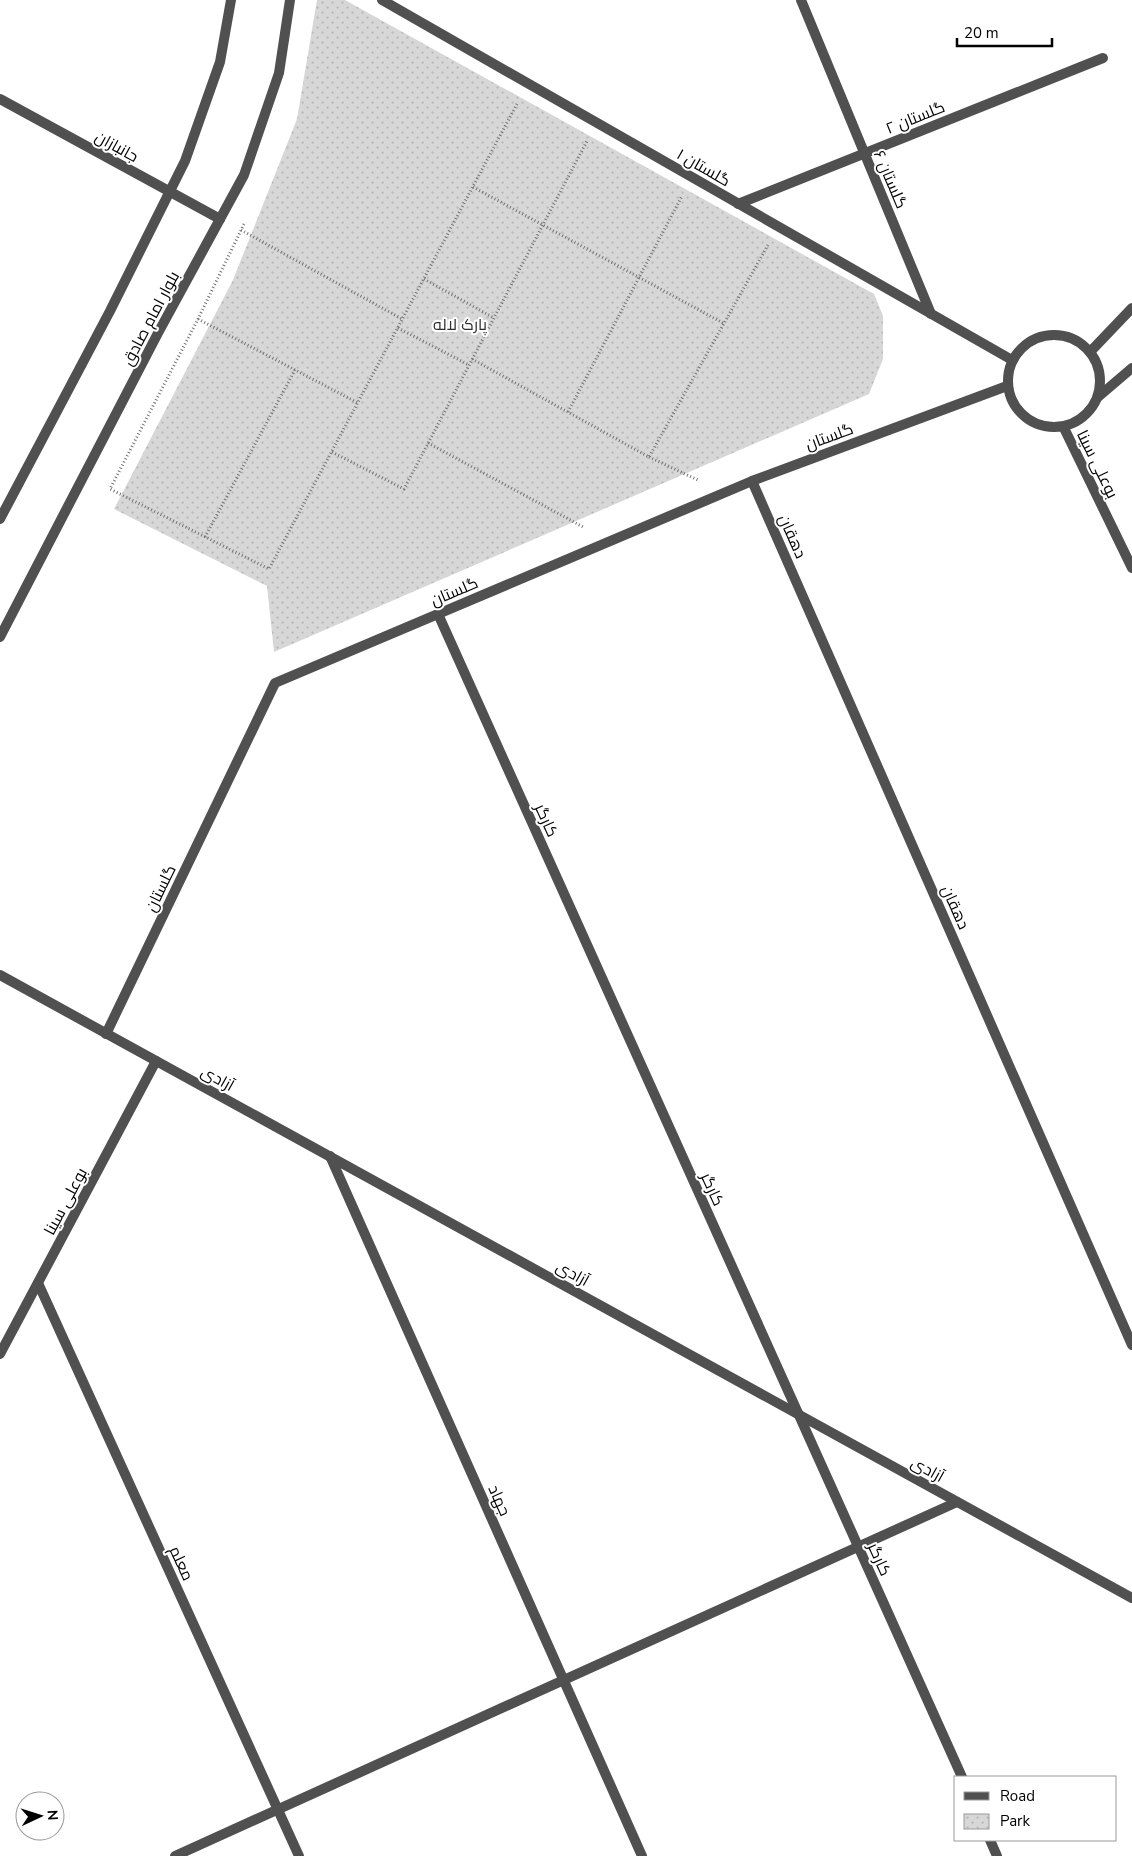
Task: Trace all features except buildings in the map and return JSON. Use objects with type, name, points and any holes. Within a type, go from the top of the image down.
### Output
[{"type":"street","points":[[0,519],[105,320],[185,161],[220,62],[231,0]]},
{"type":"street","name":"بلوار امام صادق","points":[[0,637],[158,333],[244,175],[278,73],[290,0]]},
{"type":"street","name":"گلستان ۱","points":[[382,0],[1012,360]]},
{"type":"street","name":"گلستان ۶","points":[[800,0],[931,314]]},
{"type":"street","name":"گلستان ۲","points":[[738,204],[1103,58]]},
{"type":"street","name":"جانبازان","points":[[0,99],[220,219]]},
{"type":"street","points":[[1090,352],[1132,308]]},
{"type":"street","points":[[1098,397],[1100,374],[1090,352],[1072,338],[1049,335],[1027,343],[1012,360],[1007,373],[1007,386],[1017,411],[1037,426],[1064,428],[1085,417],[1098,397],[1132,368]]},
{"type":"street","name":"گلستان","points":[[106,1034],[275,682],[724,492],[1007,386]]},
{"type":"street","name":"بوعلی سینا","points":[[1064,428],[1132,568]]},
{"type":"street","name":"دهقان","points":[[752,481],[1132,1345]]},
{"type":"street","name":"کارگر","points":[[438,614],[962,1776]]},
{"type":"street","name":"آزادی","points":[[0,975],[1132,1598]]},
{"type":"street","name":"بوعلی سینا","points":[[0,1354],[156,1061]]},
{"type":"street","name":"جهاد","points":[[330,1156],[642,1856]]},
{"type":"street","name":"معلم","points":[[38,1283],[299,1856]]},
{"type":"street","points":[[176,1856],[957,1502]]},
{"type":"street","points":[[990,1841],[997,1856]]},
{"type":"path","points":[[245,221],[198,319],[110,489],[269,569],[528,83]]},
{"type":"path","points":[[332,452],[404,489],[597,123]]},
{"type":"path","points":[[568,412],[691,177]]},
{"type":"path","points":[[473,187],[723,323]]},
{"type":"path","points":[[220,219],[402,319]]},
{"type":"path","points":[[649,456],[778,227]]},
{"type":"path","points":[[424,279],[494,318]]},
{"type":"path","points":[[198,319],[358,403]]},
{"type":"path","points":[[398,328],[469,365]]},
{"type":"path","points":[[472,359],[649,456],[724,492]]},
{"type":"path","points":[[205,537],[295,370]]},
{"type":"path","points":[[428,443],[610,541]]},
{"type":"green space","name":"پارک لاله","points":[[317,0],[345,0],[874,294],[883,316],[883,359],[869,394],[274,652],[267,586],[114,509],[233,280],[297,119]]}]
